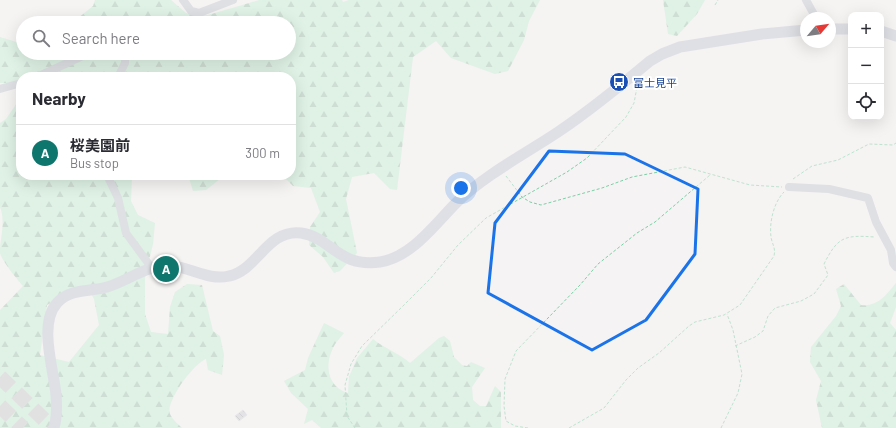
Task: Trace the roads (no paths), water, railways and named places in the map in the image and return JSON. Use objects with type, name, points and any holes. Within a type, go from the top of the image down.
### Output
[{"type":"street","points":[[183,0],[191,11],[199,13],[233,0]]},
{"type":"street","points":[[806,0],[813,12]]},
{"type":"street","points":[[836,29],[848,29]]},
{"type":"street","points":[[54,428],[57,417],[56,396],[48,334],[49,319],[58,301],[75,292],[111,286],[151,267],[174,266],[213,276],[230,276],[244,269],[272,241],[291,233],[301,233],[314,238],[346,258],[354,261],[368,263],[382,262],[395,257],[408,249],[427,234],[469,191],[592,109],[639,70],[662,54],[680,47],[762,34],[800,31]]},
{"type":"street","points":[[884,32],[896,36]]},
{"type":"street","points":[[48,72],[74,60]]},
{"type":"street","points":[[120,72],[125,60]]},
{"type":"street","points":[[0,89],[16,84]]},
{"type":"street","points":[[109,180],[118,198],[126,233],[151,267]]},
{"type":"street","points":[[789,187],[829,189],[868,198],[883,237],[891,250],[893,263],[896,267]]},
{"type":"tunnel","points":[[0,377],[53,428]]},
{"type":"tunnel","points":[[0,406],[23,428]]},
{"type":"place","name":"富士見平","points":[[619,82]]},
{"type":"place","name":"桜美園前","points":[[166,269]]}]
